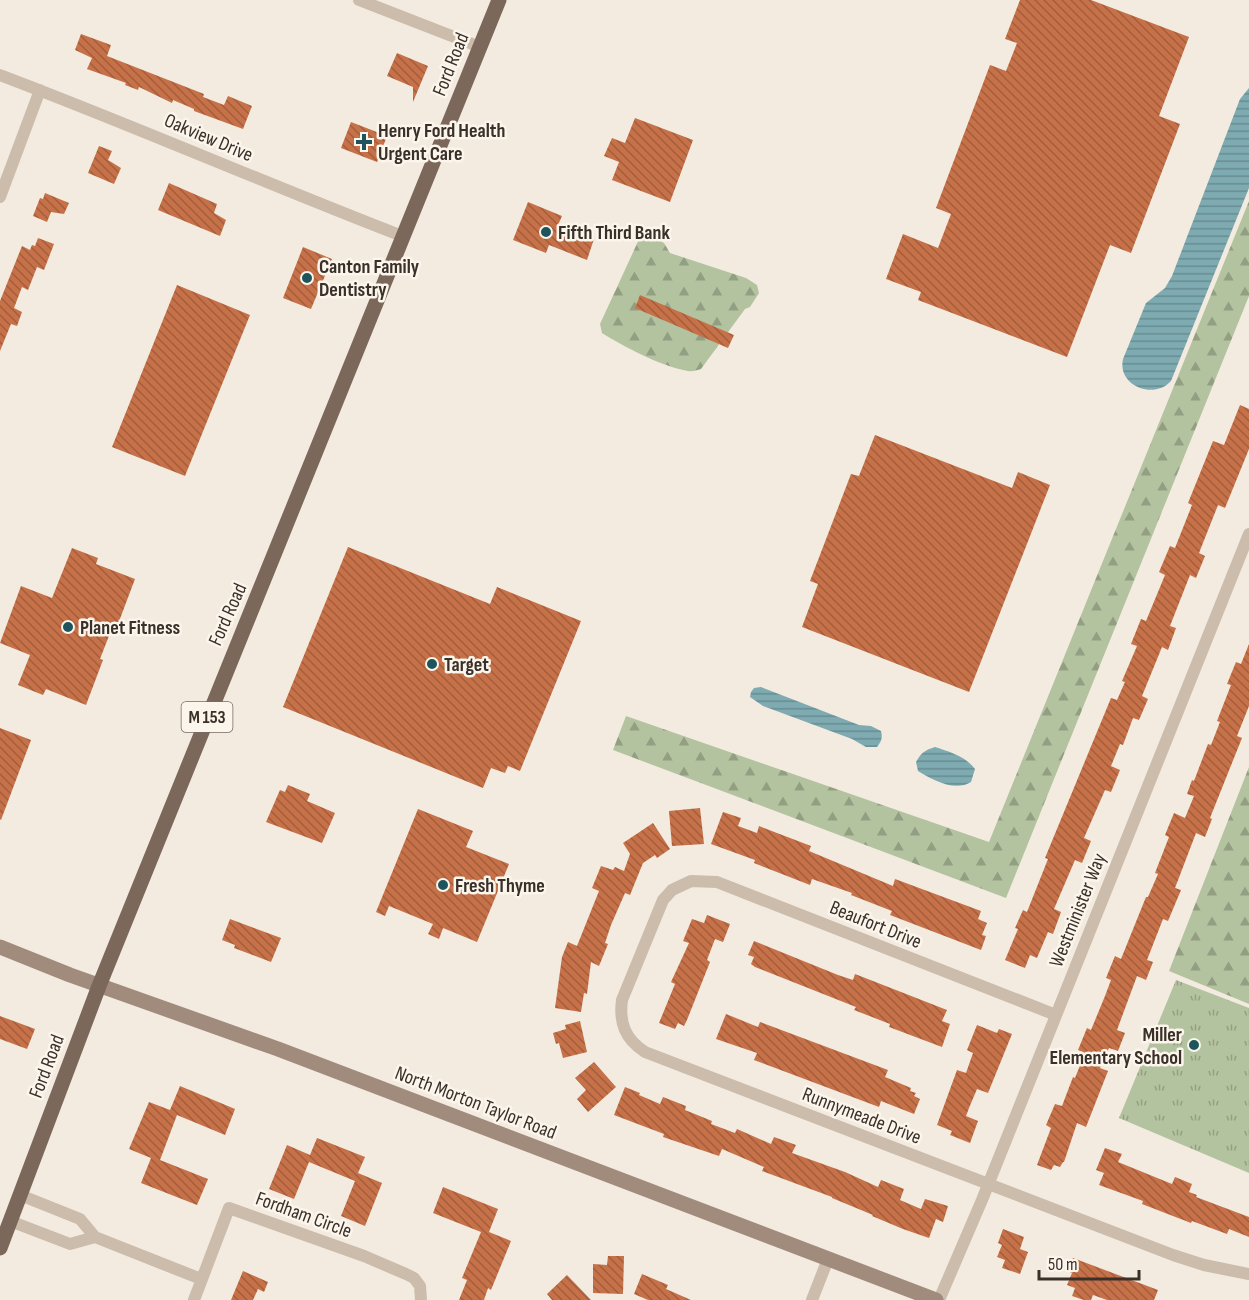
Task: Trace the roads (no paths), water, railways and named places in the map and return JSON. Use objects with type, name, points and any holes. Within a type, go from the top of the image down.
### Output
[{"type":"main road","name":"Ford Road","points":[[0,1248],[99,986],[499,0]]},
{"type":"street","points":[[359,0],[480,46]]},
{"type":"street","name":"Oakview Drive","points":[[0,75],[116,119],[279,188],[402,236]]},
{"type":"street","points":[[0,197],[40,90]]},
{"type":"street","name":"Westminister Way","points":[[938,1300],[987,1185],[1249,534]]},
{"type":"street","name":"Beaufort Drive","points":[[680,884],[701,880],[717,882],[1056,1015]]},
{"type":"street","name":"Runnymeade Drive","points":[[680,884],[663,900],[622,1000],[621,1021],[632,1042],[645,1052],[1173,1255],[1204,1265],[1249,1274]]},
{"type":"street","name":"North Morton Taylor Road","points":[[0,947],[99,986],[278,1049],[938,1300]]},
{"type":"street","points":[[20,1195],[80,1219],[95,1237],[201,1279]]},
{"type":"street","name":"Fordham Circle","points":[[194,1300],[229,1208],[353,1252],[406,1274],[420,1286],[421,1300]]},
{"type":"street","points":[[10,1221],[70,1244],[95,1237]]},
{"type":"street","points":[[812,1300],[828,1259]]},
{"type":"water","points":[[1249,88],[1249,188],[1171,381],[1164,387],[1155,389],[1147,390],[1138,387],[1126,376],[1123,359],[1146,303],[1165,288],[1172,276],[1240,99]]},
{"type":"water","points":[[761,687],[859,725],[871,726],[881,731],[881,742],[877,747],[866,747],[852,739],[763,706],[750,697],[754,688]]},
{"type":"water","points":[[935,747],[967,761],[975,769],[971,782],[965,785],[951,785],[918,771],[916,762],[920,756]]},
{"type":"place","name":"Henry Ford Health Urgent Care","points":[[364,142]]},
{"type":"place","name":"Fifth Third Bank","points":[[546,232]]},
{"type":"place","name":"Canton Family Dentistry","points":[[307,278]]},
{"type":"place","name":"Planet Fitness","points":[[68,627]]},
{"type":"place","name":"Target","points":[[432,664]]},
{"type":"place","name":"Fresh Thyme","points":[[443,885]]},
{"type":"place","name":"Miller Elementary School","points":[[1194,1045]]}]
